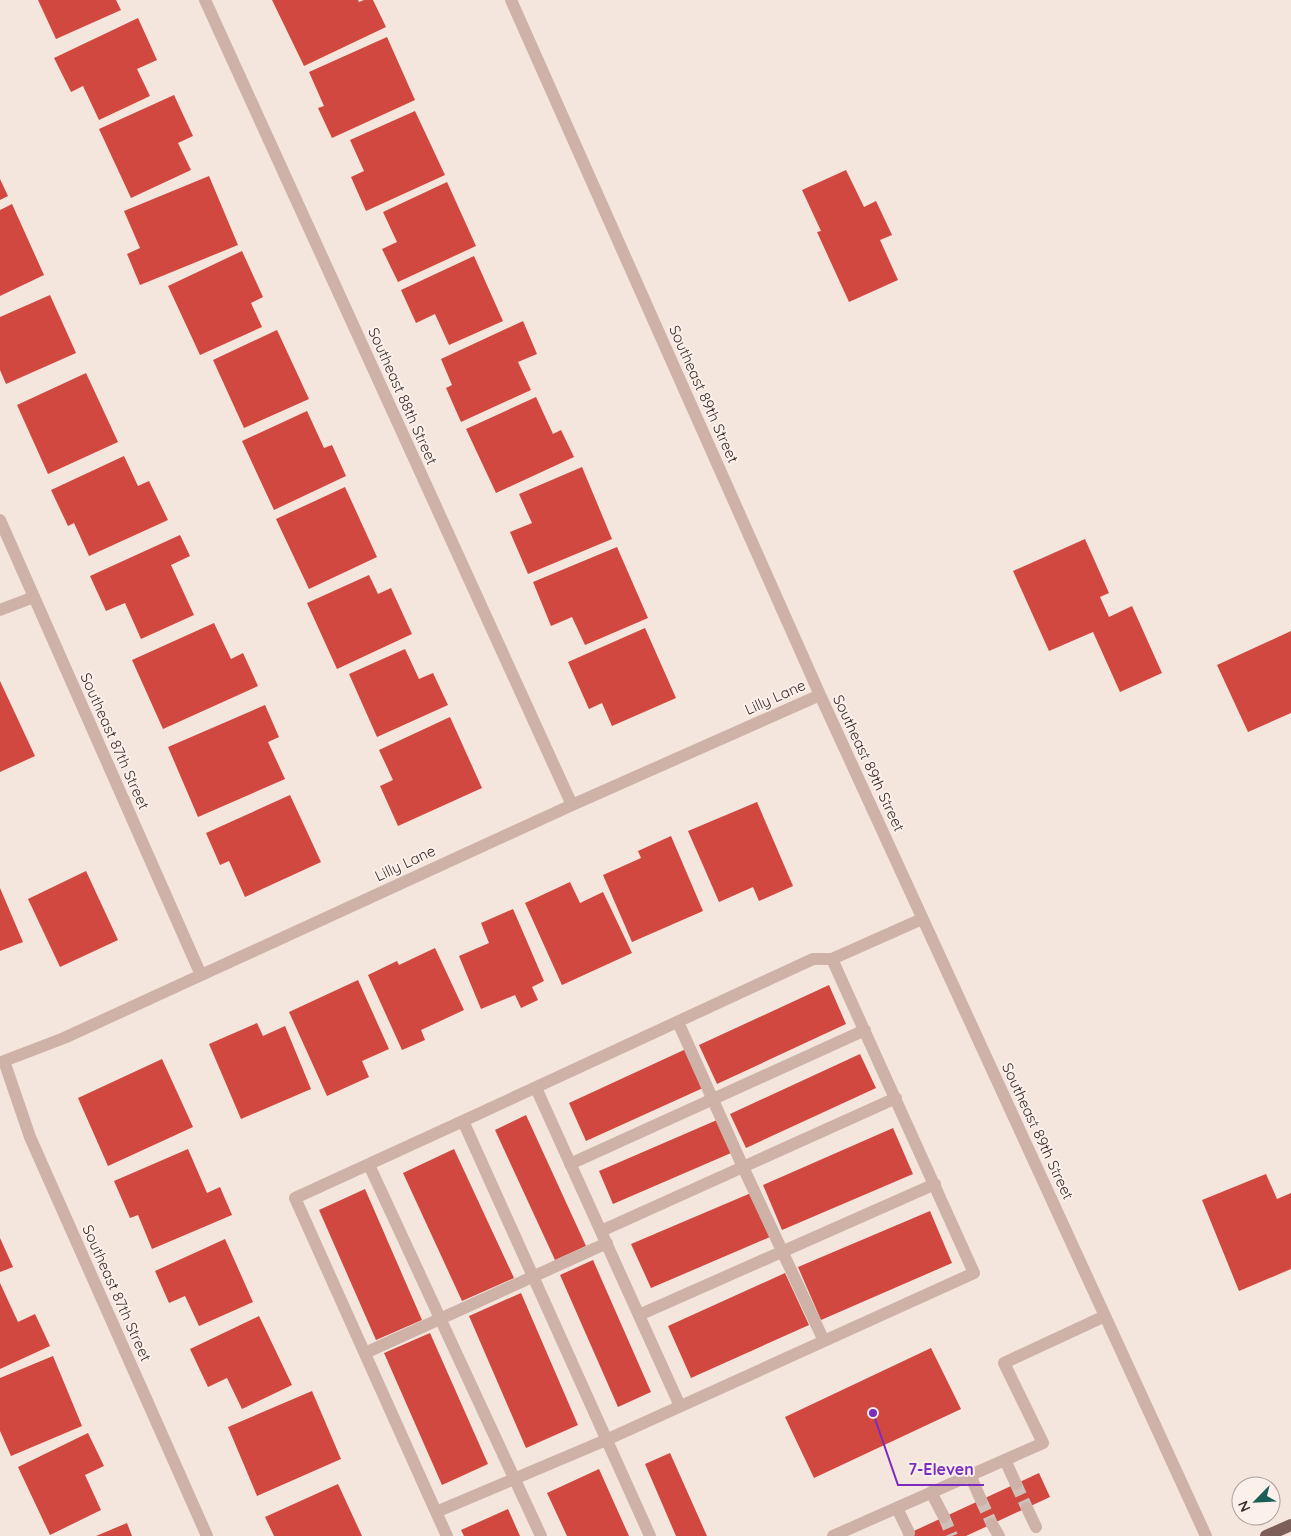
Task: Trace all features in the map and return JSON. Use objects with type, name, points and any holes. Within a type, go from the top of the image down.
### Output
[{"type":"main road","points":[[1266,1536],[1291,1524]]},
{"type":"street","name":"Southeast 88th Street","points":[[205,0],[572,805]]},
{"type":"street","name":"Southeast 89th Street","points":[[511,0],[820,695],[1206,1536]]},
{"type":"street","name":"Southeast 87th Street","points":[[0,520],[201,975]]},
{"type":"street","points":[[0,610],[34,597]]},
{"type":"street","name":"Lilly Lane","points":[[4,1061],[64,1038],[572,805],[820,695]]},
{"type":"street","points":[[447,1536],[295,1198],[813,960],[832,959],[922,919]]},
{"type":"street","points":[[436,1512],[606,1440],[974,1273],[832,959]]},
{"type":"street","points":[[678,1022],[824,1341]]},
{"type":"street","points":[[570,1164],[865,1030]]},
{"type":"street","name":"Southeast 87th Street","points":[[4,1061],[30,1137],[207,1536]]},
{"type":"street","points":[[536,1088],[680,1406]]},
{"type":"street","points":[[600,1231],[896,1098]]},
{"type":"street","points":[[463,1121],[650,1536]]},
{"type":"street","points":[[369,1164],[540,1536]]},
{"type":"street","points":[[639,1315],[934,1184]]},
{"type":"street","points":[[365,1353],[607,1243]]},
{"type":"street","points":[[833,1536],[860,1531],[897,1508],[1043,1443],[1004,1363],[1104,1316]]},
{"type":"street","points":[[1005,1460],[1016,1484]]},
{"type":"street","points":[[970,1475],[981,1500]]},
{"type":"street","points":[[932,1492],[944,1517]]},
{"type":"street","points":[[897,1508],[909,1533]]},
{"type":"street","points":[[1027,1508],[1036,1527]]},
{"type":"street","points":[[992,1524],[999,1536]]},
{"type":"building","points":[[38,0],[116,0],[121,10],[56,39]]},
{"type":"building","points":[[272,0],[358,0],[359,2],[373,0],[386,27],[304,66]]},
{"type":"building","points":[[138,18],[157,60],[137,69],[150,96],[99,120],[83,86],[71,92],[54,58]]},
{"type":"building","points":[[387,37],[415,100],[332,138],[318,108],[324,106],[309,72]]},
{"type":"building","points":[[174,95],[193,136],[178,143],[191,170],[131,198],[99,129]]},
{"type":"building","points":[[415,111],[445,175],[366,211],[351,177],[364,171],[350,140]]},
{"type":"building","points":[[846,170],[864,207],[876,201],[892,235],[880,240],[898,280],[849,302],[817,232],[821,231],[802,190]]},
{"type":"building","points":[[209,176],[238,245],[140,285],[127,254],[140,248],[124,211]]},
{"type":"building","points":[[0,179],[8,196],[0,200]]},
{"type":"building","points":[[447,182],[476,246],[398,282],[382,249],[397,242],[383,212]]},
{"type":"building","points":[[12,204],[44,275],[0,296],[0,210]]},
{"type":"building","points":[[242,251],[263,297],[251,303],[262,327],[200,355],[168,286]]},
{"type":"building","points":[[474,256],[503,321],[449,345],[435,314],[416,323],[401,290]]},
{"type":"building","points":[[50,295],[76,353],[6,384],[0,370],[0,317]]},
{"type":"building","points":[[523,321],[537,354],[518,362],[531,390],[461,422],[446,388],[452,385],[441,359]]},
{"type":"building","points":[[277,330],[309,399],[244,428],[213,360]]},
{"type":"building","points":[[86,373],[118,442],[48,474],[17,405]]},
{"type":"building","points":[[536,397],[553,434],[561,430],[574,457],[496,493],[466,429]]},
{"type":"building","points":[[307,411],[324,448],[332,445],[346,476],[274,510],[242,441]]},
{"type":"building","points":[[124,456],[138,486],[149,481],[168,520],[89,556],[74,523],[68,526],[51,490]]},
{"type":"building","points":[[582,467],[612,539],[528,574],[510,532],[532,523],[519,494]]},
{"type":"building","points":[[345,487],[377,557],[309,589],[276,519]]},
{"type":"building","points":[[180,535],[190,556],[171,565],[194,615],[141,639],[125,603],[106,611],[90,576]]},
{"type":"building","points":[[1085,539],[1109,593],[1100,597],[1109,617],[1132,606],[1162,673],[1120,692],[1093,632],[1049,651],[1013,571]]},
{"type":"building","points":[[617,547],[648,618],[585,645],[572,617],[551,626],[533,582]]},
{"type":"building","points":[[369,575],[378,594],[391,588],[412,634],[337,669],[307,603]]},
{"type":"building","points":[[214,623],[231,659],[243,653],[258,686],[163,729],[132,660]]},
{"type":"building","points":[[645,628],[676,698],[612,726],[602,703],[589,709],[568,662]]},
{"type":"building","points":[[1291,631],[1291,713],[1248,732],[1217,665]]},
{"type":"building","points":[[405,649],[419,679],[433,673],[448,705],[377,737],[349,674]]},
{"type":"building","points":[[0,681],[35,756],[0,772]]},
{"type":"building","points":[[265,705],[279,737],[268,742],[285,779],[198,817],[168,747]]},
{"type":"building","points":[[450,717],[482,788],[398,826],[380,786],[393,780],[379,750]]},
{"type":"building","points":[[290,795],[321,862],[245,897],[229,861],[220,865],[206,833]]},
{"type":"building","points":[[757,802],[793,886],[759,901],[753,887],[719,902],[688,831]]},
{"type":"building","points":[[671,836],[703,911],[632,942],[603,875],[641,858],[638,851]]},
{"type":"building","points":[[86,871],[118,940],[60,967],[28,899]]},
{"type":"building","points":[[570,882],[580,903],[603,892],[632,953],[562,985],[525,903]]},
{"type":"building","points":[[0,888],[23,942],[0,951]]},
{"type":"building","points":[[513,909],[544,981],[532,987],[538,1000],[521,1008],[515,995],[481,1009],[459,956],[489,943],[481,923]]},
{"type":"building","points":[[435,948],[464,1010],[421,1030],[425,1040],[402,1050],[368,975],[397,961],[399,965]]},
{"type":"building","points":[[358,980],[389,1049],[362,1061],[369,1077],[327,1096],[289,1012]]},
{"type":"building","points":[[829,985],[846,1024],[717,1084],[699,1045]]},
{"type":"building","points":[[257,1023],[263,1036],[285,1026],[311,1089],[241,1119],[209,1044]]},
{"type":"building","points":[[686,1049],[703,1088],[586,1141],[569,1103]]},
{"type":"building","points":[[860,1054],[876,1088],[746,1148],[730,1114]]},
{"type":"building","points":[[162,1059],[193,1127],[108,1166],[78,1098]]},
{"type":"building","points":[[526,1115],[586,1246],[555,1260],[495,1130]]},
{"type":"building","points":[[717,1120],[731,1153],[613,1204],[599,1171]]},
{"type":"building","points":[[893,1128],[913,1174],[782,1230],[763,1185]]},
{"type":"building","points":[[188,1149],[207,1193],[220,1187],[232,1215],[152,1249],[138,1215],[130,1218],[114,1181]]},
{"type":"building","points":[[454,1149],[514,1278],[462,1301],[403,1173]]},
{"type":"building","points":[[1266,1174],[1277,1199],[1291,1193],[1291,1269],[1239,1291],[1202,1200]]},
{"type":"building","points":[[365,1189],[422,1320],[376,1340],[319,1210]]},
{"type":"building","points":[[751,1193],[770,1237],[651,1288],[631,1244]]},
{"type":"building","points":[[930,1211],[952,1263],[821,1320],[798,1267]]},
{"type":"building","points":[[0,1238],[13,1267],[0,1272]]},
{"type":"building","points":[[225,1239],[253,1302],[199,1326],[185,1296],[169,1303],[155,1271]]},
{"type":"building","points":[[593,1260],[651,1392],[618,1407],[560,1275]]},
{"type":"building","points":[[785,1273],[809,1325],[691,1378],[668,1326]]},
{"type":"building","points":[[0,1283],[18,1322],[35,1314],[50,1346],[0,1369]]},
{"type":"building","points":[[521,1293],[578,1425],[526,1448],[469,1316]]},
{"type":"building","points":[[259,1316],[292,1385],[242,1409],[227,1378],[208,1387],[190,1349]]},
{"type":"building","points":[[430,1333],[488,1464],[442,1485],[384,1353]]},
{"type":"building","points":[[931,1348],[961,1409],[814,1478],[785,1417]]},
{"type":"building","points":[[53,1356],[82,1426],[11,1456],[0,1431],[0,1378]]},
{"type":"building","points":[[312,1391],[341,1459],[257,1496],[228,1427]]},
{"type":"building","points":[[88,1433],[104,1466],[85,1475],[101,1510],[50,1535],[18,1467]]},
{"type":"building","points":[[670,1453],[707,1536],[676,1536],[645,1464]]},
{"type":"building","points":[[599,1469],[629,1536],[567,1536],[547,1493]]},
{"type":"building","points":[[1039,1473],[1050,1497],[966,1536],[903,1536]]},
{"type":"building","points":[[338,1484],[362,1536],[274,1536],[265,1517]]},
{"type":"building","points":[[508,1509],[520,1536],[464,1536],[461,1530]]},
{"type":"building","points":[[127,1523],[132,1536],[96,1536]]},
{"type":"tunnel","points":[[1016,1484],[1027,1508]]},
{"type":"tunnel","points":[[981,1500],[992,1524]]},
{"type":"tunnel","points":[[944,1517],[952,1536]]},
{"type":"place","name":"7-Eleven","points":[[873,1413]]}]
